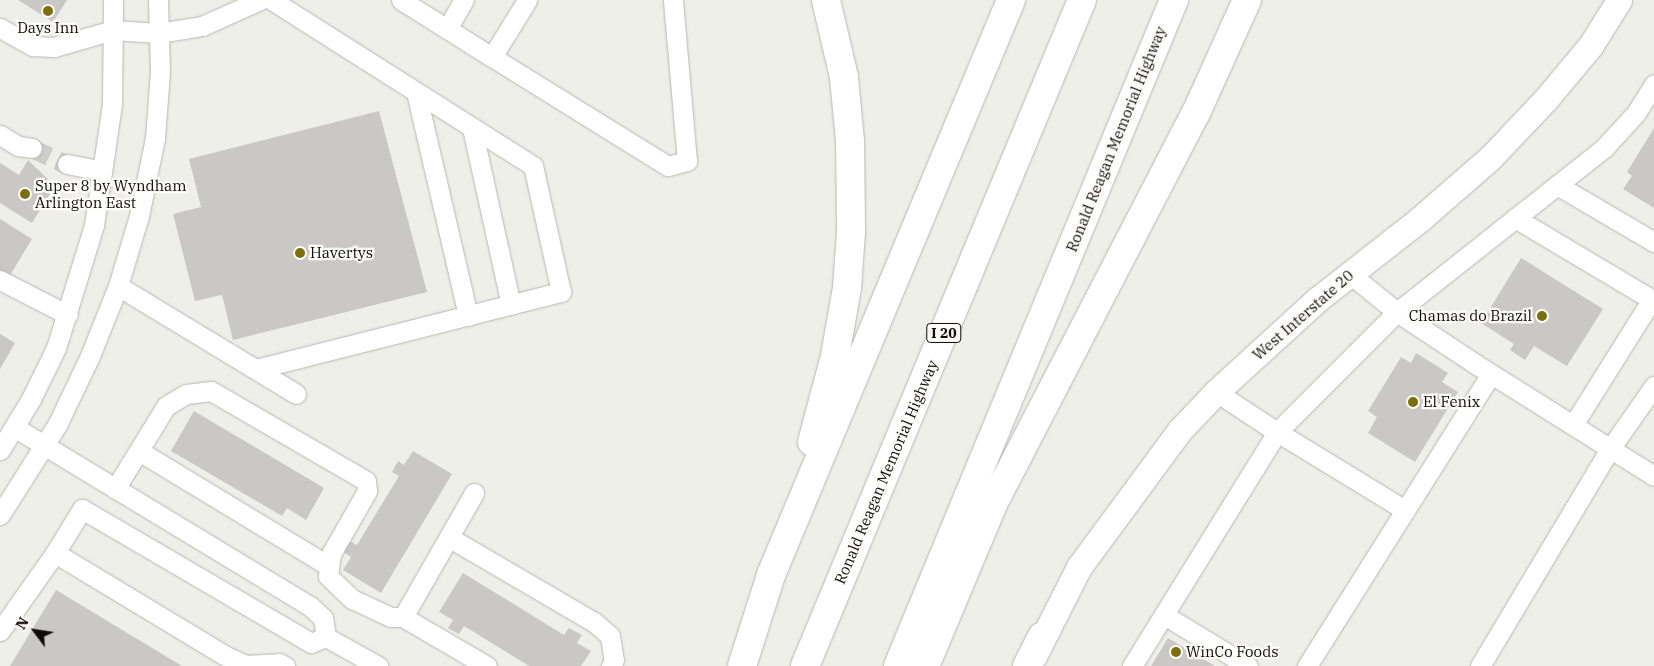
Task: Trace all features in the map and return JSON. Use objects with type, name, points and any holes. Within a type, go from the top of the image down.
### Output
[{"type":"highway","points":[[742,666],[815,433],[847,288],[852,204],[850,141],[844,77],[826,0]]},
{"type":"highway","points":[[770,575],[1011,0]]},
{"type":"highway","name":"Ronald Reagan Memorial Highway","points":[[805,666],[1082,0]]},
{"type":"highway","name":"Ronald Reagan Memorial Highway","points":[[898,666],[1174,0]]},
{"type":"highway","points":[[925,666],[993,504],[1196,113],[1247,0]]},
{"type":"highway","points":[[1028,666],[1042,637]]},
{"type":"main road","name":"West Interstate 20","points":[[1042,637],[1079,567],[1127,498],[1180,430],[1216,392],[1350,274],[1420,219],[1491,157],[1546,99],[1591,45],[1619,0]]},
{"type":"street","points":[[0,450],[31,399],[68,315],[94,225],[112,104],[113,0]]},
{"type":"street","points":[[0,514],[44,445],[90,356],[118,286],[139,216],[155,138],[160,72],[158,0]]},
{"type":"street","points":[[0,28],[33,46],[54,47],[113,30],[159,33],[202,26],[260,0]]},
{"type":"street","points":[[256,369],[561,292],[533,166],[271,0]]},
{"type":"street","points":[[447,29],[464,0]]},
{"type":"street","points":[[492,57],[527,0]]},
{"type":"street","points":[[404,1],[668,166],[687,161],[673,0]]},
{"type":"street","points":[[1132,666],[1277,432],[1397,312],[1604,148],[1636,113],[1654,84]]},
{"type":"street","points":[[416,92],[468,316]]},
{"type":"street","points":[[472,128],[511,305]]},
{"type":"street","points":[[0,135],[18,146],[32,148]]},
{"type":"street","points":[[67,164],[102,171]]},
{"type":"street","points":[[1557,185],[1654,242]]},
{"type":"street","points":[[1515,218],[1653,300],[1573,426]]},
{"type":"street","points":[[1350,274],[1397,312],[1491,374],[1654,476]]},
{"type":"street","points":[[0,280],[68,315]]},
{"type":"street","points":[[118,286],[296,394]]},
{"type":"street","points":[[1307,666],[1491,374]]},
{"type":"street","points":[[1480,666],[1610,449],[1654,386]]},
{"type":"street","points":[[115,489],[166,406],[186,394],[211,391],[366,481],[368,492],[331,554],[328,576],[352,599],[391,617],[403,617],[487,666]]},
{"type":"street","points":[[1216,392],[1277,432],[1405,510]]},
{"type":"street","points":[[14,427],[310,606],[323,618],[326,637]]},
{"type":"street","points":[[139,450],[244,517],[329,566]]},
{"type":"street","points":[[403,617],[450,538],[474,493]]},
{"type":"street","points":[[0,631],[82,510],[311,643],[326,637]]},
{"type":"street","points":[[450,538],[594,622],[610,636],[614,660],[611,666]]},
{"type":"street","points":[[54,553],[224,655],[246,665],[279,663],[285,666]]},
{"type":"street","points":[[1164,614],[1248,666]]},
{"type":"street","points":[[326,637],[378,666]]},
{"type":"building","name":"Days Inn","points":[[18,0],[67,0],[53,22]]},
{"type":"building","name":"Havertys","points":[[379,111],[427,292],[233,340],[222,295],[195,301],[173,214],[201,207],[189,159]]},
{"type":"building","points":[[1654,128],[1654,208],[1623,189],[1632,176],[1627,172]]},
{"type":"building","name":"Super 8 by Wyndham Arlington East","points":[[28,160],[55,186],[32,223],[0,203],[0,163],[19,175]]},
{"type":"building","points":[[0,219],[32,239],[6,282],[0,278]]},
{"type":"building","name":"Chamas do Brazil","points":[[1521,258],[1603,309],[1567,366],[1534,346],[1525,360],[1510,350],[1514,344],[1481,323]]},
{"type":"building","points":[[0,334],[15,343],[0,369]]},
{"type":"building","name":"El Fenix","points":[[1416,353],[1448,373],[1442,382],[1458,392],[1415,462],[1368,433],[1377,417],[1368,411],[1401,357],[1411,363]]},
{"type":"building","points":[[194,411],[324,488],[306,520],[287,508],[282,516],[171,451]]},
{"type":"building","points":[[413,451],[452,474],[381,593],[343,570],[351,557],[342,551],[348,540],[357,545],[399,476],[392,472],[398,461],[404,465]]},
{"type":"building","points":[[463,573],[564,635],[569,628],[582,635],[577,643],[591,651],[581,666],[529,666],[464,626],[459,634],[448,628],[453,620],[439,612]]},
{"type":"building","points":[[56,590],[182,666],[10,666]]},
{"type":"building","name":"WinCo Foods","points":[[1168,638],[1215,666],[1151,666]]},
{"type":"tunnel","points":[[32,148],[67,164]]},
{"type":"place","name":"Days Inn","points":[[48,11]]},
{"type":"place","name":"Super 8 by Wyndham Arlington East","points":[[25,194]]},
{"type":"place","name":"Havertys","points":[[300,253]]},
{"type":"place","name":"Chamas do Brazil","points":[[1542,316]]},
{"type":"place","name":"El Fenix","points":[[1413,402]]},
{"type":"place","name":"WinCo Foods","points":[[1176,652]]}]
